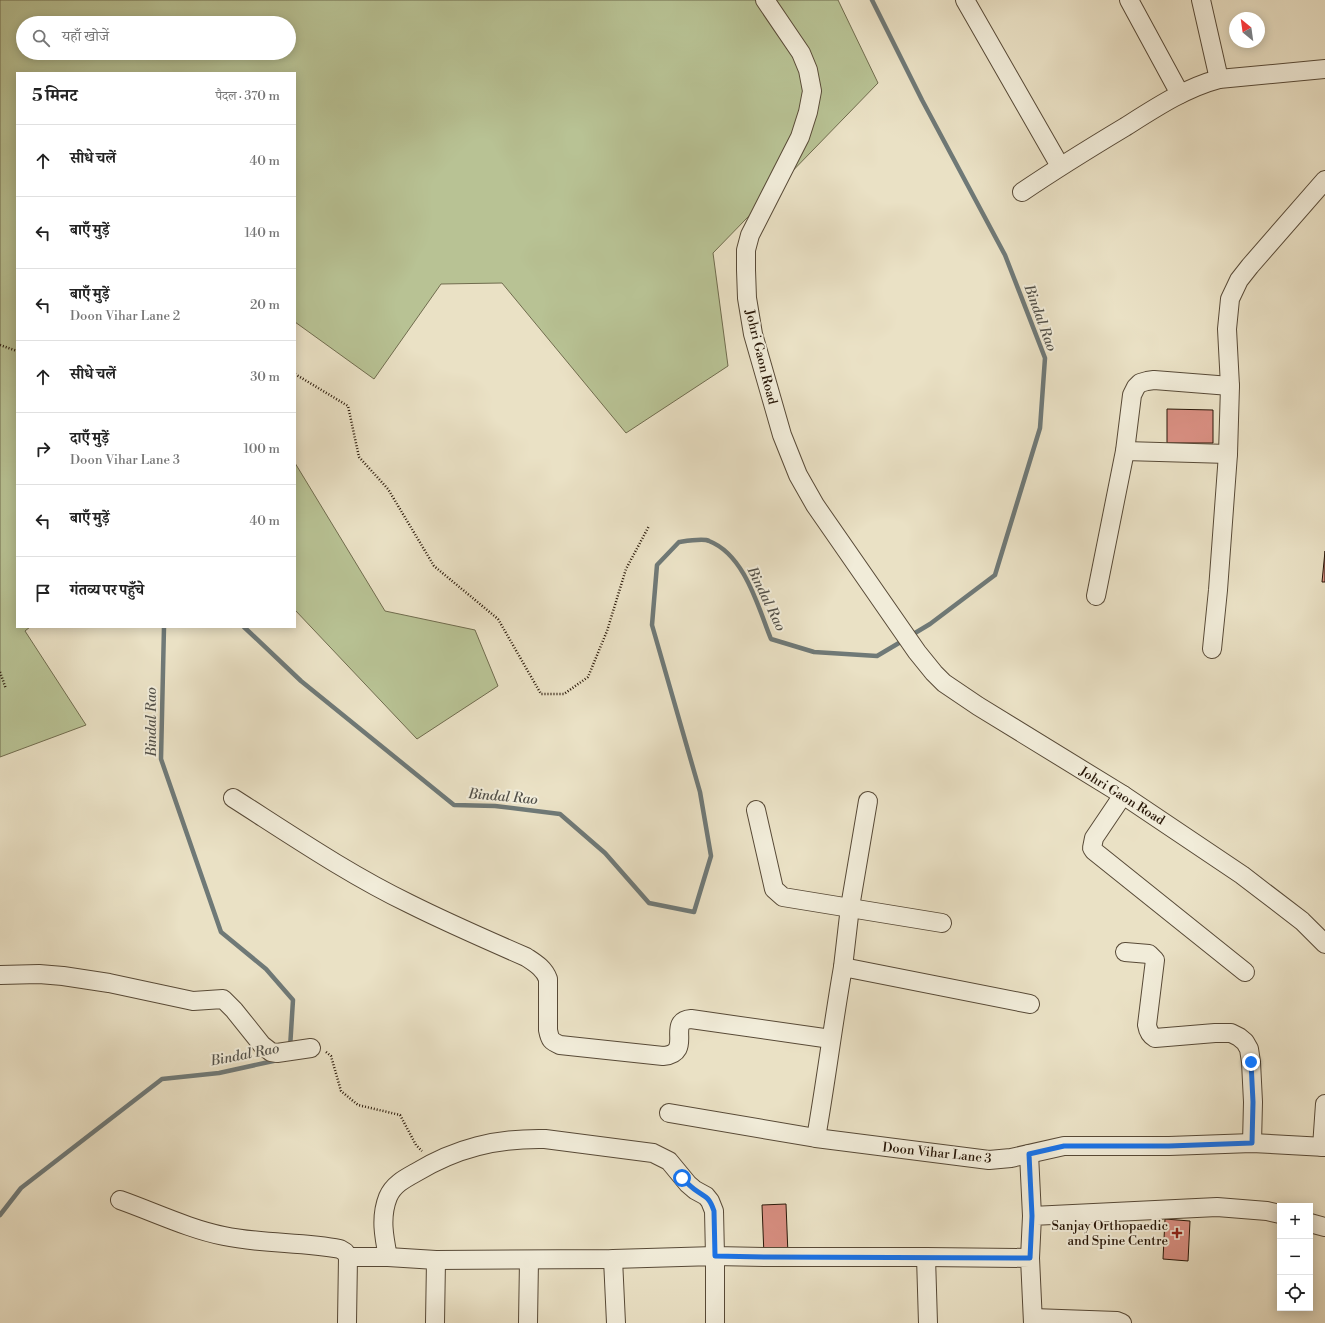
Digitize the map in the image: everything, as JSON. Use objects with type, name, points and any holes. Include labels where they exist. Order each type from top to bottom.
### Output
[{"type":"street","name":"Johri Gaon Road","points":[[765,0],[801,53],[808,70],[812,91],[808,112],[800,137],[750,235],[746,250],[747,298],[753,334],[782,435],[798,475],[815,505],[917,652],[944,683],[1020,732],[1123,795],[1242,875],[1302,921],[1325,944]]},
{"type":"street","points":[[966,0],[1060,166]]},
{"type":"street","points":[[1129,0],[1180,94]]},
{"type":"street","points":[[1201,0],[1219,79]]},
{"type":"street","points":[[1022,192],[1060,166],[1180,94],[1202,83],[1219,79],[1325,69]]},
{"type":"street","points":[[1212,649],[1228,454],[1230,386],[1228,330],[1230,299],[1239,280],[1250,266],[1325,180]]},
{"type":"street","points":[[1096,596],[1125,451],[1132,395],[1136,387],[1140,383],[1147,380],[1230,386]]},
{"type":"street","points":[[1125,451],[1228,454]]},
{"type":"street","points":[[1123,795],[1094,838],[1092,848],[1094,851],[1245,972]]},
{"type":"street","points":[[233,798],[371,883],[410,904],[526,957],[540,967],[548,979],[548,1030],[552,1042],[560,1045],[663,1056],[670,1055],[674,1054],[678,1048],[680,1026],[684,1021],[691,1019],[831,1039]]},
{"type":"street","points":[[816,1138],[844,967],[850,907],[868,801]]},
{"type":"street","points":[[756,810],[774,889],[783,897],[942,923]]},
{"type":"street","points":[[1125,952],[1149,954],[1155,960],[1147,1025],[1148,1031],[1152,1036],[1155,1038],[1215,1033],[1231,1034],[1240,1037],[1245,1042],[1249,1049],[1251,1062],[1253,1102],[1252,1143]]},
{"type":"street","points":[[844,967],[1030,1004]]},
{"type":"street","points":[[0,975],[39,974],[63,976],[109,983],[192,1001],[223,999],[234,1010],[262,1045],[271,1052],[277,1053],[311,1048]]},
{"type":"street","points":[[1323,1147],[1325,1104]]},
{"type":"street","name":"Doon Vihar Lane 3","points":[[669,1113],[816,1138],[989,1160],[1011,1158],[1064,1146],[1169,1146],[1252,1143],[1323,1147]]},
{"type":"street","points":[[388,1257],[383,1229],[388,1196],[394,1187],[402,1180],[455,1152],[478,1145],[527,1138],[653,1153],[669,1161],[688,1184],[706,1196],[714,1211],[715,1323]]},
{"type":"street","points":[[1029,1154],[1032,1216],[1030,1258],[1033,1320],[1117,1321],[1122,1323]]},
{"type":"street","points":[[120,1200],[207,1232],[223,1236],[241,1240],[340,1249],[345,1252],[348,1257],[347,1323]]},
{"type":"street","points":[[1032,1216],[1217,1207],[1267,1211],[1277,1213]]},
{"type":"street","points":[[1313,1224],[1325,1227]]},
{"type":"street","points":[[348,1257],[388,1257],[436,1260],[613,1259],[715,1256],[1030,1258]]},
{"type":"street","points":[[926,1257],[928,1323]]},
{"type":"street","points":[[613,1259],[616,1323]]},
{"type":"street","points":[[435,1323],[436,1260]]},
{"type":"street","points":[[528,1323],[529,1260]]},
{"type":"path","points":[[0,345],[16,351]]},
{"type":"path","points":[[296,375],[348,406],[359,457],[388,489],[434,566],[498,619],[541,694],[564,694],[588,677],[607,631],[626,569],[649,526]]},
{"type":"path","points":[[0,672],[6,689]]},
{"type":"path","points":[[311,1048],[324,1050],[331,1056],[341,1091],[358,1106],[400,1115],[416,1145],[434,1162]]},
{"type":"green space","points":[[0,0],[838,0],[878,83],[713,253],[728,366],[626,433],[502,283],[441,284],[374,379],[296,323],[296,72],[16,72],[16,628],[29,628],[25,631],[86,725],[0,757]]},
{"type":"green space","points":[[296,465],[385,611],[475,630],[498,686],[417,739],[296,611]]},
{"type":"building","points":[[1167,409],[1213,410],[1213,443],[1167,443]]},
{"type":"building","points":[[1325,551],[1325,582],[1322,582]]},
{"type":"building","points":[[786,1204],[788,1255],[764,1256],[762,1205]]},
{"type":"building","points":[[1165,1219],[1190,1221],[1188,1261],[1163,1259]]},
{"type":"waterway","name":"Bindal Rao","points":[[872,0],[922,100],[1005,255],[1045,358],[1040,428],[995,575],[930,624],[910,636]]},
{"type":"waterway","name":"Bindal Rao","points":[[245,628],[301,681],[454,805],[495,806],[560,814],[605,853],[649,903],[694,912],[711,856],[700,792],[652,625],[657,565],[679,542],[707,540],[721,548],[732,558],[741,570],[749,583],[771,639],[814,652],[877,656],[904,640]]},
{"type":"waterway","name":"Bindal Rao","points":[[164,628],[161,759],[221,932],[266,969],[293,1000],[290,1048]]},
{"type":"waterway","name":"Bindal Rao","points":[[0,1215],[21,1188],[162,1079],[219,1073],[278,1060]]},
{"type":"place","name":"Sanjay Orthopaedic and Spine Centre","points":[[1177,1233]]},
{"type":"route","points":[[682,1178],[695,1190],[706,1196],[712,1205],[714,1211],[715,1256],[1030,1258],[1032,1216],[1029,1154],[1064,1146],[1169,1146],[1252,1143],[1253,1102],[1251,1062]]}]
